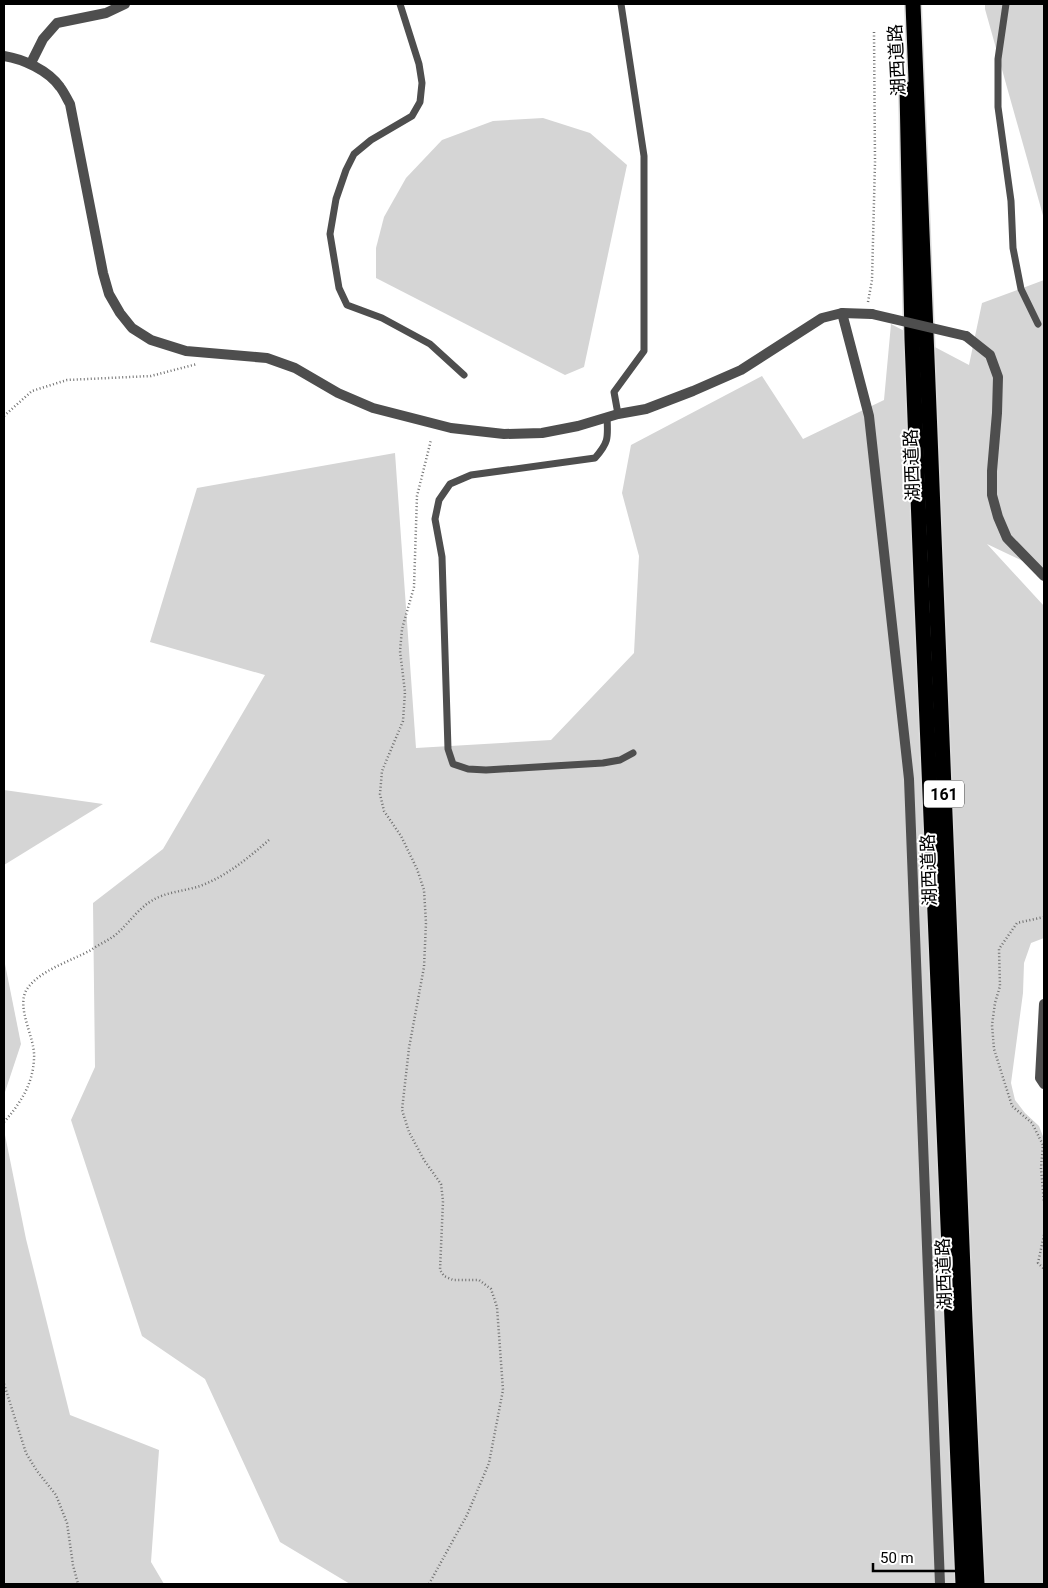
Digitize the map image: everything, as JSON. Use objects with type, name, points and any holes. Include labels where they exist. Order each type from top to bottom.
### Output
[{"type":"highway","name":"湖西道路","points":[[903,4],[907,78],[912,339],[962,1584]]},
{"type":"highway","name":"湖西道路","points":[[913,4],[976,1584]]},
{"type":"street","points":[[33,59],[43,38],[57,23],[106,13],[126,4]]},
{"type":"street","points":[[4,56],[44,72],[59,86],[70,104],[109,294],[120,313],[132,328],[151,340],[186,351],[266,358],[295,368],[338,393],[373,408],[451,428],[504,434],[542,433],[646,409],[741,370],[822,318],[842,313],[869,314],[966,336],[990,355],[998,377],[992,495],[998,516],[1008,538],[1044,576]]},
{"type":"street","points":[[842,313],[870,416],[909,779],[940,1584]]},
{"type":"street","points":[[1044,1004],[1040,1078],[1044,1084]]},
{"type":"lane","points":[[400,4],[419,64],[422,83],[420,102],[412,116],[371,140],[354,154],[346,170],[336,199],[330,234],[339,288],[346,305],[382,318],[430,344],[464,375]]},
{"type":"lane","points":[[618,414],[614,392],[644,351],[644,156],[621,4]]},
{"type":"lane","points":[[1006,4],[998,59],[998,107],[1011,201],[1013,248],[1022,290],[1038,324]]},
{"type":"lane","points":[[607,417],[608,438],[604,448],[595,458],[471,475],[450,484],[439,500],[435,519],[442,558],[448,749],[453,764],[468,769],[486,770],[603,763],[620,760],[633,753]]},
{"type":"path","points":[[869,314],[872,280],[875,162],[874,31]]},
{"type":"path","points":[[4,416],[32,391],[67,380],[151,376],[205,362]]},
{"type":"path","points":[[429,1584],[467,1515],[489,1463],[503,1390],[496,1307],[491,1289],[479,1280],[453,1280],[444,1276],[440,1270],[443,1201],[441,1184],[424,1160],[409,1132],[402,1110],[409,1048],[424,967],[426,923],[424,890],[417,869],[401,836],[384,811],[380,794],[382,771],[403,721],[405,692],[400,651],[402,629],[414,587],[417,496],[431,440]]},
{"type":"path","points":[[4,1122],[17,1107],[30,1084],[35,1058],[32,1035],[23,1007],[23,1000],[27,989],[48,970],[76,958],[114,936],[140,909],[154,899],[201,886],[232,870],[269,840]]},
{"type":"path","points":[[1044,917],[1017,923],[999,949],[1000,986],[995,1003],[992,1026],[994,1049],[1012,1106],[1032,1123],[1043,1145],[1041,1168],[1044,1203]]},
{"type":"path","points":[[1044,1235],[1038,1263],[1044,1269]]},
{"type":"path","points":[[4,1384],[26,1453],[56,1495],[67,1523],[73,1565],[78,1584]]},
{"type":"shaded area","points":[[985,4],[1044,4],[1044,219],[985,9]]},
{"type":"shaded area","points":[[543,118],[590,133],[627,165],[584,367],[565,375],[376,278],[376,248],[384,217],[406,178],[442,140],[493,121]]},
{"type":"shaded area","points":[[1044,280],[1044,571],[987,544],[1044,606],[1044,938],[1031,943],[1024,963],[1023,993],[1011,1083],[1015,1100],[1039,1126],[1044,1139],[1044,1584],[350,1584],[280,1542],[205,1379],[142,1336],[71,1120],[95,1067],[93,903],[163,849],[265,675],[150,642],[197,488],[395,453],[416,748],[551,740],[634,653],[639,556],[622,493],[631,445],[762,376],[803,439],[884,400],[891,324],[969,365],[982,303]]},
{"type":"shaded area","points":[[4,790],[103,804],[4,865]]},
{"type":"shaded area","points":[[4,959],[21,1044],[4,1095]]},
{"type":"shaded area","points":[[4,1130],[26,1239],[70,1415],[159,1450],[151,1562],[164,1584],[4,1584]]}]
